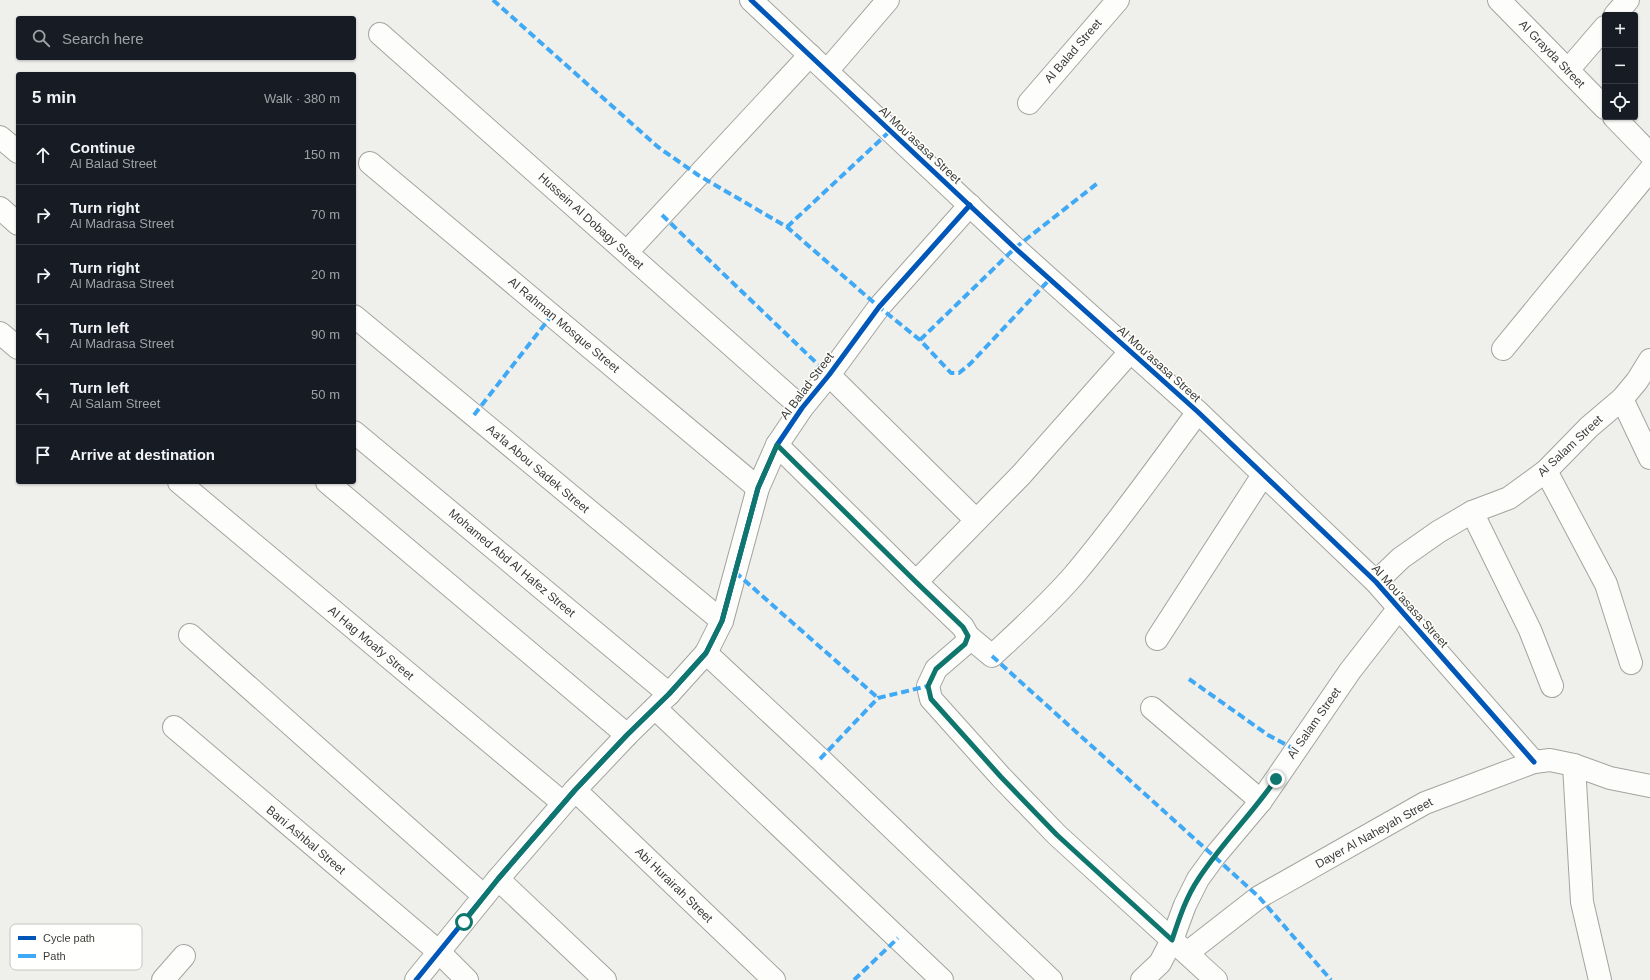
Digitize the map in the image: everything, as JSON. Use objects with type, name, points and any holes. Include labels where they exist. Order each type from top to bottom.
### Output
[{"type":"street","points":[[827,71],[888,0]]},
{"type":"street","name":"Al Balad Street","points":[[1028,103],[1118,0]]},
{"type":"street","name":"Al Grayda Street","points":[[1499,0],[1602,105]]},
{"type":"street","points":[[1618,12],[1628,0]]},
{"type":"street","name":"Al Mou'asasa Street","points":[[764,4],[810,55],[970,205],[1130,352],[1198,412],[1376,582],[1534,762]]},
{"type":"street","points":[[1568,70],[1602,30]]},
{"type":"street","name":"Hussein Al Dobagy Street","points":[[380,34],[802,408]]},
{"type":"street","points":[[627,252],[810,55]]},
{"type":"street","points":[[1617,120],[1650,154]]},
{"type":"street","points":[[0,137],[16,150]]},
{"type":"street","name":"Al Rahman Mosque Street","points":[[370,163],[758,488]]},
{"type":"street","points":[[1503,349],[1650,170]]},
{"type":"street","name":"Al Balad Street","points":[[416,980],[498,879],[569,797],[627,735],[662,701],[706,653],[722,621],[758,488],[777,445],[802,408],[829,375],[879,307],[970,205]]},
{"type":"street","points":[[0,208],[16,222]]},
{"type":"street","name":"Aa'la Abou Sadek Street","points":[[356,318],[722,621]]},
{"type":"street","points":[[0,333],[16,346]]},
{"type":"street","points":[[916,582],[1021,475],[1130,352]]},
{"type":"street","name":"Al Salam Street","points":[[1376,582],[1402,558],[1438,532],[1472,512],[1509,498],[1546,471],[1589,427],[1622,399],[1650,360]]},
{"type":"street","points":[[829,375],[976,520]]},
{"type":"street","points":[[1622,399],[1650,458]]},
{"type":"street","points":[[777,445],[963,627],[968,636],[992,656],[1034,617],[1074,576],[1198,412]]},
{"type":"street","name":"Mohamed Abd Al Hafez Street","points":[[356,434],[662,701],[942,980]]},
{"type":"street","points":[[1546,471],[1606,584],[1631,663]]},
{"type":"street","points":[[1157,639],[1263,475]]},
{"type":"street","name":"Al Hag Moafy Street","points":[[181,484],[569,797]]},
{"type":"street","points":[[329,484],[627,735]]},
{"type":"street","points":[[1472,512],[1530,630],[1552,686]]},
{"type":"street","name":"Al Salam Street","points":[[1142,980],[1179,946],[1185,905],[1198,879],[1214,857],[1261,800],[1350,671],[1399,608]]},
{"type":"street","points":[[190,635],[484,896]]},
{"type":"street","points":[[968,636],[965,644],[936,669],[928,686],[931,699],[1001,777],[1057,835],[1216,980]]},
{"type":"street","points":[[706,653],[1051,980]]},
{"type":"street","points":[[1152,708],[1261,800]]},
{"type":"street","name":"Bani Ashbal Street","points":[[174,727],[438,952],[467,980]]},
{"type":"street","name":"Dayer Al Naheyah Street","points":[[1179,946],[1259,897],[1425,803],[1534,762],[1550,760],[1574,764],[1610,778],[1650,786]]},
{"type":"street","points":[[1574,764],[1582,902],[1600,980]]},
{"type":"street","name":"Abi Hurairah Street","points":[[569,797],[774,980]]},
{"type":"street","points":[[498,879],[605,980]]},
{"type":"street","points":[[163,980],[184,956]]},
{"type":"marked path","points":[[493,0],[658,147],[698,175],[787,227],[879,307],[920,340],[951,373],[959,373],[970,364],[1050,279]]},
{"type":"marked path","points":[[787,227],[890,131]]},
{"type":"marked path","points":[[920,340],[1015,248],[1099,182]]},
{"type":"marked path","points":[[662,215],[829,375]]},
{"type":"marked path","points":[[474,415],[552,315]]},
{"type":"marked path","points":[[735,572],[878,698]]},
{"type":"marked path","points":[[992,656],[1259,897],[1331,980]]},
{"type":"marked path","points":[[1189,679],[1268,735],[1296,750]]},
{"type":"marked path","points":[[820,759],[878,698],[928,686]]},
{"type":"marked path","points":[[854,980],[898,938]]},
{"type":"cycle path","points":[[751,0],[1015,248],[1198,412],[1376,582],[1534,762]]},
{"type":"cycle path","points":[[416,980],[498,879],[575,790],[627,735],[669,694],[706,653],[722,621],[758,488],[777,445],[802,408],[829,375],[879,307],[970,205]]},
{"type":"route","points":[[464,922],[498,879],[575,790],[627,735],[669,694],[706,653],[722,621],[758,488],[777,445],[963,627],[968,636],[965,644],[936,669],[928,686],[931,699],[1001,777],[1057,835],[1172,940],[1185,905],[1198,879],[1276,779]]}]
